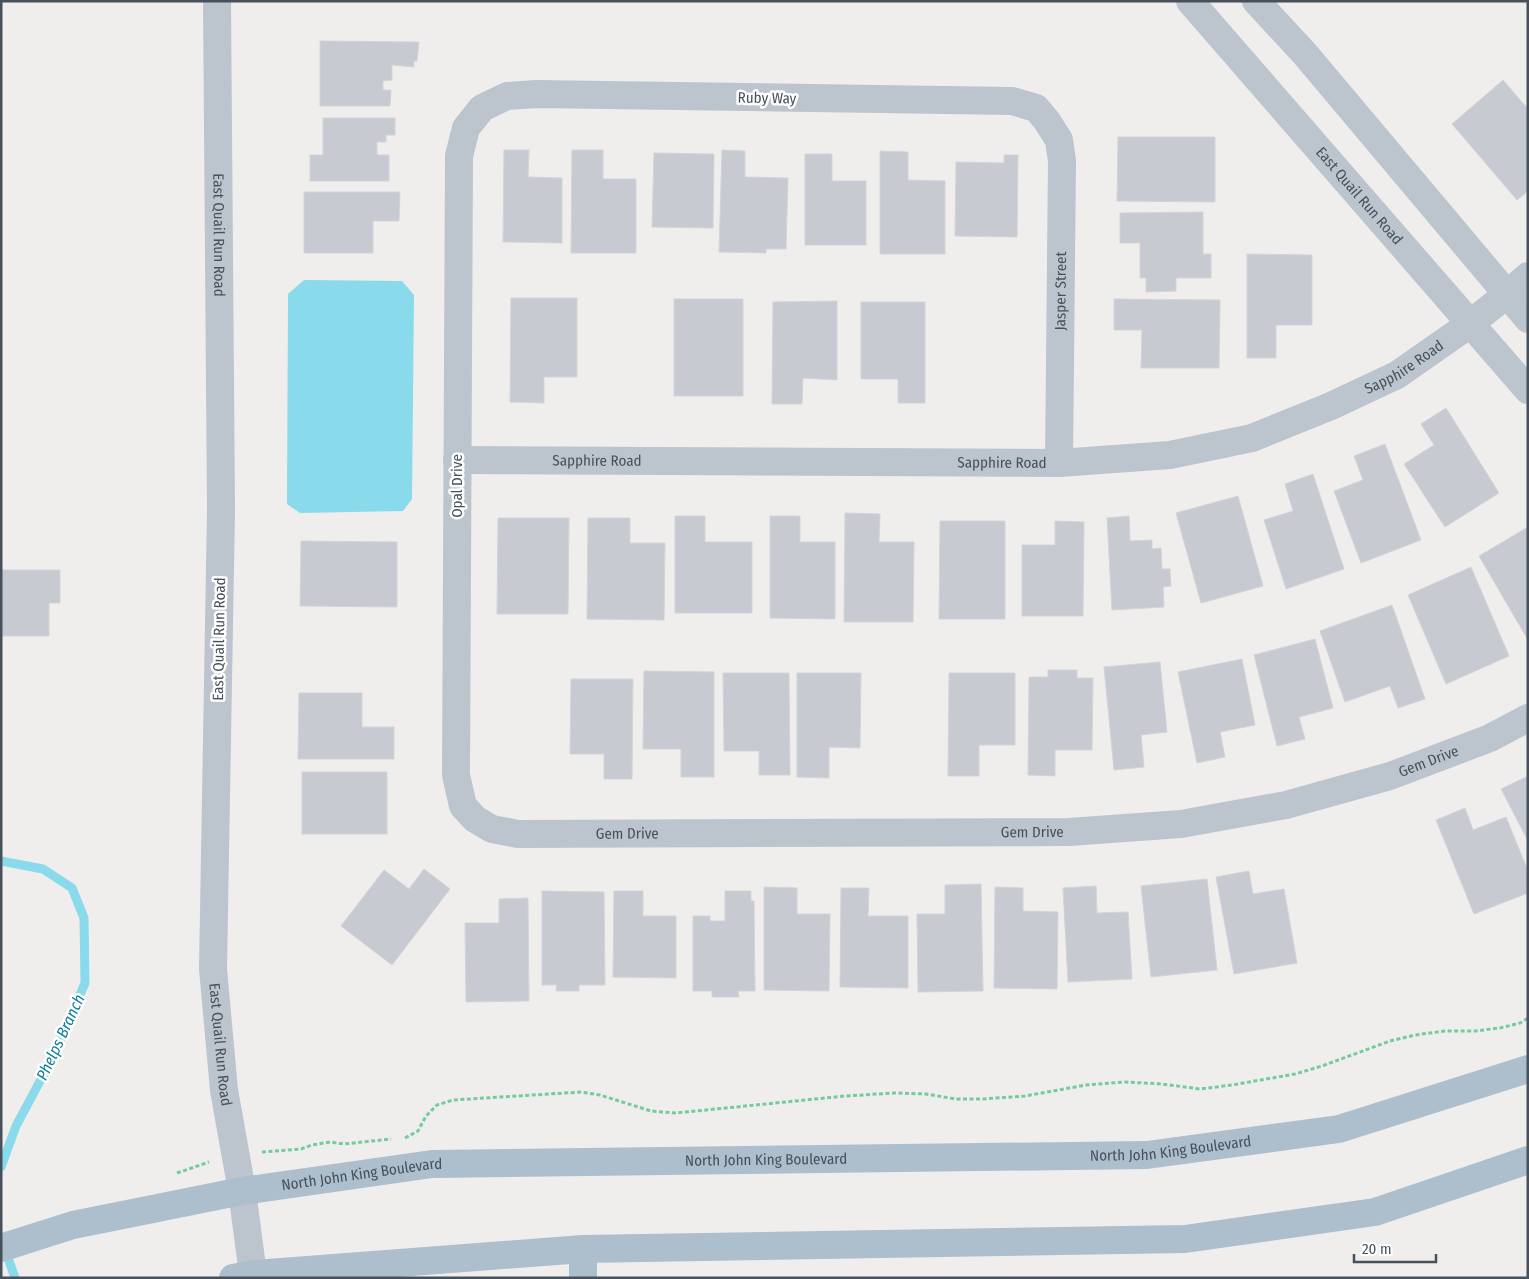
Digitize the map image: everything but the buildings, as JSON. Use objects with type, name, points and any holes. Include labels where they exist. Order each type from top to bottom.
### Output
[{"type":"main road","name":"North John King Boulevard","points":[[1,1248],[73,1225],[242,1191],[432,1164],[1147,1155],[1339,1129],[1528,1069]]},
{"type":"main road","points":[[243,1276],[583,1249],[1185,1239],[1375,1212],[1528,1160]]},
{"type":"main road","points":[[582,1278],[583,1249]]},
{"type":"street","name":"East Quail Run Road","points":[[217,1],[221,510],[213,968],[224,1090],[242,1191],[243,1276]]},
{"type":"street","name":"East Quail Run Road","points":[[1190,1],[1528,390]]},
{"type":"street","points":[[1256,1],[1305,54],[1528,319]]},
{"type":"street","name":"Ruby Way","points":[[482,108],[507,96],[536,94],[1012,101],[1036,108],[1048,121]]},
{"type":"street","name":"Opal Drive","points":[[482,108],[466,128],[459,156],[456,774],[463,806],[475,819],[492,829],[518,834]]},
{"type":"street","name":"Jasper Street","points":[[1048,121],[1059,140],[1062,161],[1059,463]]},
{"type":"street","name":"Sapphire Road","points":[[457,460],[1059,463],[1170,455],[1252,438],[1331,406],[1397,375],[1470,324],[1528,276]]},
{"type":"street","name":"Gem Drive","points":[[518,834],[1070,832],[1181,824],[1286,805],[1390,776],[1490,738],[1528,718]]},
{"type":"path","points":[[236,1156],[268,1151],[301,1149],[330,1142],[344,1144],[407,1138],[418,1131],[426,1116],[437,1105],[453,1100],[522,1095],[581,1092],[600,1095],[651,1111],[676,1113],[845,1096],[895,1093],[926,1094],[956,1098],[984,1098],[1025,1096],[1086,1085],[1116,1083],[1162,1084],[1200,1088],[1224,1086],[1295,1074],[1390,1041],[1415,1035],[1445,1031],[1475,1031],[1500,1028],[1528,1018]]},
{"type":"water","points":[[304,280],[402,281],[414,295],[412,499],[403,511],[300,513],[287,504],[288,294]]},
{"type":"waterway","name":"Phelps Branch","points":[[1,861],[43,869],[72,888],[84,918],[85,983],[54,1055],[16,1126],[1,1167]]},
{"type":"waterway","name":"Phelps Branch","points":[[5,1249],[15,1278]]}]
